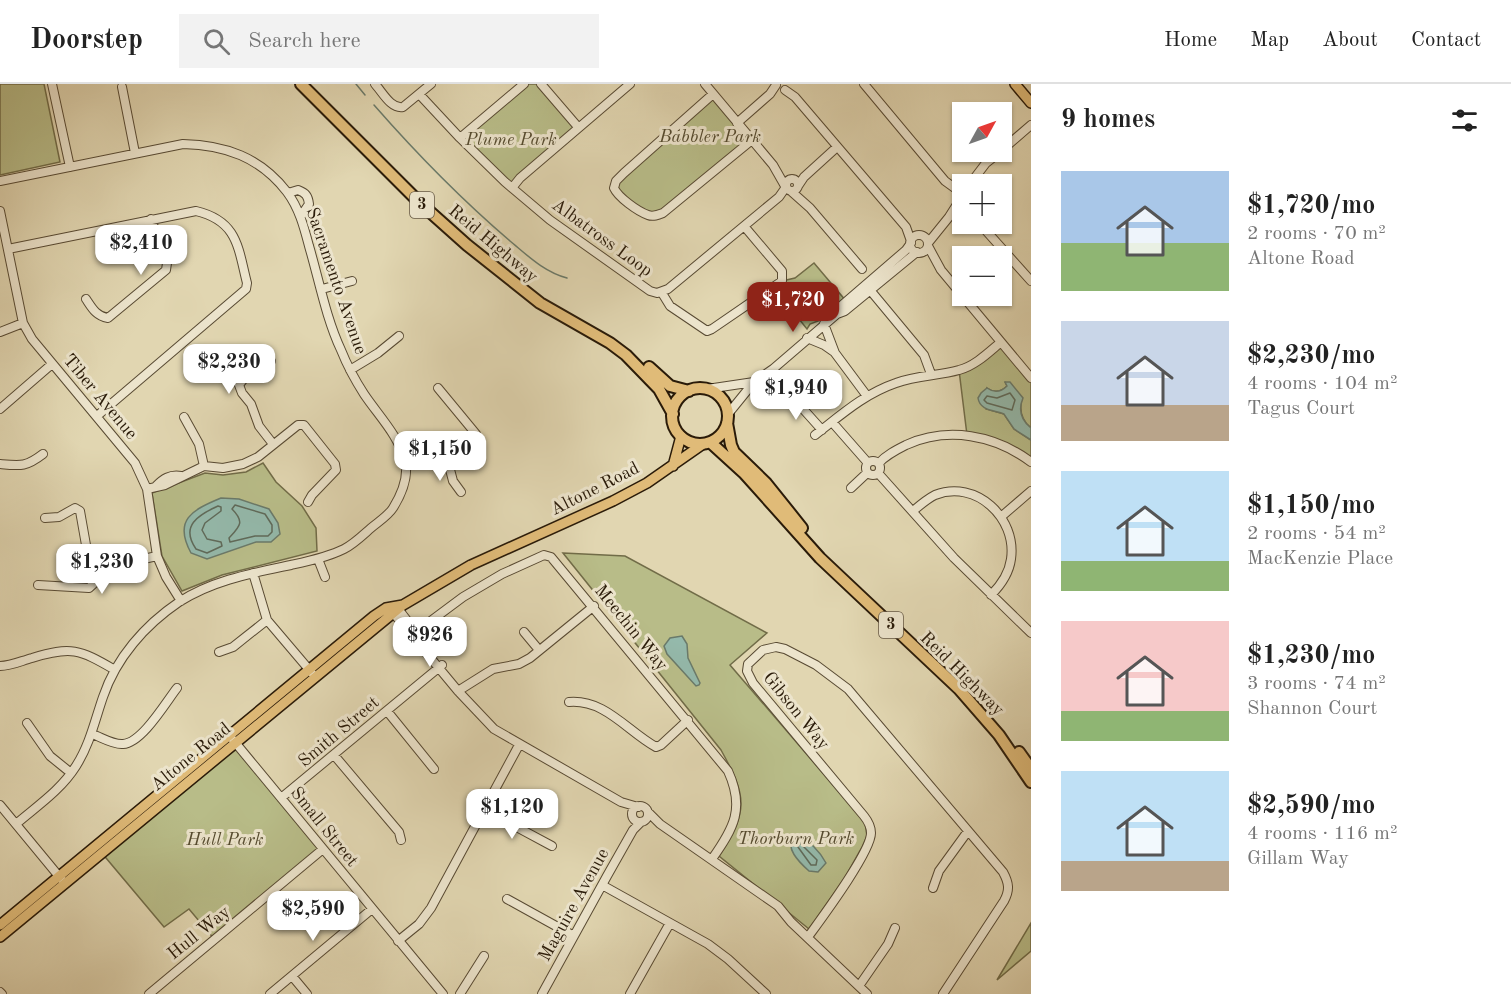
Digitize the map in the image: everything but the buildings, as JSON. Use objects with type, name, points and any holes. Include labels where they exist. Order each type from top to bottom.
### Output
[{"type":"highway","name":"Reid Highway","points":[[301,84],[403,187],[467,245],[540,303],[610,343],[626,355],[659,389],[673,414]]},
{"type":"highway","name":"Reid Highway","points":[[310,84],[424,198],[503,267],[558,308],[618,341],[664,382],[678,389],[689,391]]},
{"type":"highway","points":[[698,388],[707,389],[720,397],[726,404],[728,419],[720,436],[706,443],[689,441],[681,436],[675,428],[673,414],[678,400],[689,391],[698,388]]},
{"type":"highway","name":"Reid Highway","points":[[728,419],[734,452],[766,483],[825,553],[963,685],[1002,730],[1031,769]]},
{"type":"highway","name":"Reid Highway","points":[[706,443],[744,473],[820,558],[958,689],[999,735],[1031,782]]},
{"type":"main road","points":[[1015,84],[1031,103]]},
{"type":"main road","points":[[673,465],[681,436]]},
{"type":"main road","name":"Altone Road","points":[[232,738],[315,677],[398,609],[471,565],[587,515],[654,478],[706,443]]},
{"type":"main road","name":"Altone Road","points":[[0,925],[61,880],[232,738],[308,669],[380,612],[398,604],[398,609]]},
{"type":"main road","name":"Altone Road","points":[[0,937],[61,880]]},
{"type":"street","points":[[52,84],[70,167]]},
{"type":"street","points":[[375,84],[398,108],[403,107],[431,84]]},
{"type":"street","points":[[460,138],[524,84]]},
{"type":"street","points":[[541,84],[578,127]]},
{"type":"street","points":[[705,84],[862,269]]},
{"type":"street","points":[[864,84],[945,181],[952,186]]},
{"type":"street","points":[[512,188],[520,178],[625,86]]},
{"type":"street","points":[[737,123],[770,94],[783,86],[795,97],[906,227],[920,235],[936,262],[1031,378]]},
{"type":"street","points":[[122,87],[135,153]]},
{"type":"street","name":"Albatross Loop","points":[[419,93],[460,138],[512,188],[550,220],[650,291],[662,293],[792,186]]},
{"type":"street","points":[[713,94],[616,181],[614,188],[618,196],[648,215],[655,216],[663,213],[752,140]]},
{"type":"street","points":[[1012,141],[1031,125]]},
{"type":"street","name":"Sacramento Avenue","points":[[0,182],[183,144],[204,144],[226,149],[248,158],[271,175],[288,193],[301,216],[340,349],[363,393],[397,442],[406,463]]},
{"type":"street","points":[[792,186],[837,147]]},
{"type":"street","points":[[978,174],[988,162]]},
{"type":"street","points":[[288,193],[298,190],[305,193],[308,198],[309,204],[301,216]]},
{"type":"street","name":"Tiber Avenue","points":[[0,211],[23,324],[52,364],[135,463],[147,489],[157,556],[166,577],[181,601]]},
{"type":"street","points":[[8,249],[196,211],[212,215],[224,223],[236,240],[247,283],[246,289],[97,416]]},
{"type":"street","points":[[728,419],[754,382],[773,369],[824,324],[845,311],[918,252],[924,251],[952,215]]},
{"type":"street","points":[[86,299],[95,312],[101,317],[108,318],[166,270],[167,264],[152,219]]},
{"type":"street","points":[[662,293],[670,306],[707,331],[782,281],[782,271],[744,225]]},
{"type":"street","points":[[837,314],[841,306],[906,250],[911,242],[920,235],[942,226]]},
{"type":"street","points":[[906,227],[912,248],[936,262]]},
{"type":"street","points":[[989,234],[1031,281]]},
{"type":"street","points":[[322,289],[352,281]]},
{"type":"street","points":[[870,290],[924,355],[931,374]]},
{"type":"street","points":[[0,332],[23,324]]},
{"type":"street","points":[[824,324],[835,353],[867,396]]},
{"type":"street","points":[[350,370],[378,353],[399,336]]},
{"type":"street","points":[[807,338],[824,345],[835,353]]},
{"type":"street","points":[[785,394],[795,400],[818,433],[867,396],[896,383],[931,374],[962,370],[1001,342]]},
{"type":"street","points":[[271,361],[257,366],[239,384],[242,393],[251,404],[259,426],[273,444]]},
{"type":"street","points":[[0,409],[52,364]]},
{"type":"street","points":[[707,389],[754,382]]},
{"type":"street","points":[[16,824],[61,786],[71,773],[92,734],[103,695],[115,670],[133,644],[154,621],[181,601],[217,583],[318,559],[345,548],[390,512],[402,492],[406,463],[447,458],[469,451],[477,439],[476,434],[438,388]]},
{"type":"street","points":[[184,417],[199,444],[204,466]]},
{"type":"street","points":[[832,422],[868,463]]},
{"type":"street","points":[[147,489],[156,486],[163,479],[174,475],[181,476],[204,466],[223,468],[243,464],[258,457],[298,424],[304,425],[335,464],[336,470],[308,502]]},
{"type":"street","points":[[878,473],[879,463],[884,457],[911,443],[944,435],[967,435],[993,441],[1031,462]]},
{"type":"street","points":[[0,464],[21,466],[30,464],[43,454]]},
{"type":"street","points":[[447,458],[453,481],[460,492]]},
{"type":"street","points":[[868,463],[873,461],[879,463]]},
{"type":"street","points":[[867,473],[868,463]]},
{"type":"street","points":[[867,473],[872,475],[878,473]]},
{"type":"street","points":[[851,488],[867,473]]},
{"type":"street","points":[[878,473],[954,558],[1031,633]]},
{"type":"street","points":[[913,511],[935,495],[953,491],[981,498],[1002,516],[1011,537],[1012,558],[1004,580],[992,595]]},
{"type":"street","points":[[1002,516],[1031,491]]},
{"type":"street","points":[[45,518],[59,517],[75,508],[80,511],[86,545],[90,555],[104,574]]},
{"type":"street","name":"Meechin Way","points":[[414,633],[463,597],[502,574],[544,555],[551,557],[594,606],[728,771],[737,797],[737,807],[732,828],[712,859]]},
{"type":"street","points":[[38,585],[89,588],[104,574],[122,564],[157,556]]},
{"type":"street","points":[[318,559],[325,577]]},
{"type":"street","points":[[253,573],[267,620],[315,677]]},
{"type":"street","points":[[460,690],[493,669],[519,664],[594,606]]},
{"type":"street","points":[[398,609],[414,633],[460,690],[482,711],[483,716],[494,729],[621,802],[644,807],[660,824],[778,906],[790,922],[867,994]]},
{"type":"street","points":[[219,652],[233,647],[267,620]]},
{"type":"street","points":[[524,632],[539,650]]},
{"type":"street","name":"Gibson Way","points":[[808,937],[864,853],[870,841],[871,828],[864,816],[753,682],[747,670],[748,664],[763,650],[776,647],[785,649],[816,665],[849,689],[1003,872],[1009,889],[1004,901],[944,994]]},
{"type":"street","points":[[0,666],[58,650],[77,651],[115,670]]},
{"type":"street","name":"Smith Street","points":[[281,798],[441,666]]},
{"type":"street","points":[[92,734],[114,743],[132,742],[142,734],[177,688]]},
{"type":"street","points":[[569,702],[580,701],[595,705],[656,747],[688,720]]},
{"type":"street","points":[[387,711],[434,769]]},
{"type":"street","points":[[27,723],[50,756],[71,773]]},
{"type":"street","name":"Small Street","points":[[232,738],[442,994]]},
{"type":"street","points":[[398,940],[419,924],[431,908],[519,745]]},
{"type":"street","points":[[334,755],[399,832],[401,840]]},
{"type":"street","points":[[621,802],[638,819],[660,824]]},
{"type":"street","points":[[0,805],[61,880]]},
{"type":"street","points":[[638,807],[638,819]]},
{"type":"street","points":[[484,810],[552,846]]},
{"type":"street","points":[[638,819],[648,817],[648,812]]},
{"type":"street","name":"Maguire Avenue","points":[[542,994],[638,819]]},
{"type":"street","points":[[933,888],[939,871],[968,831]]},
{"type":"street","name":"Hull Way","points":[[149,994],[323,849]]},
{"type":"street","points":[[602,885],[708,944],[766,994]]},
{"type":"street","points":[[507,899],[574,936]]},
{"type":"street","points":[[270,994],[372,909]]},
{"type":"street","points":[[630,994],[670,922]]},
{"type":"street","points":[[859,986],[888,944],[896,928]]},
{"type":"street","points":[[460,994],[484,956]]},
{"type":"street","points":[[292,976],[307,994]]},
{"type":"green space","points":[[0,84],[44,84],[60,162],[0,175]]},
{"type":"green space","name":"Plume Park","points":[[524,84],[541,84],[578,127],[512,188],[460,138]]},
{"type":"green space","name":"Babbler Park","points":[[713,94],[752,140],[655,216],[617,196],[616,181]]},
{"type":"green space","points":[[814,263],[846,301],[823,319],[810,324],[807,329],[774,288],[782,281],[795,278]]},
{"type":"green space","points":[[1001,342],[1031,378],[1031,428],[1025,422],[1022,414],[1022,398],[1005,382],[1007,386],[1000,391],[987,388],[986,409],[1004,414],[1014,429],[1031,440],[1031,462],[1016,452],[967,435],[959,370]]},
{"type":"green space","points":[[263,463],[276,482],[302,506],[316,528],[317,551],[222,575],[182,591],[162,556],[152,493],[205,473],[223,475],[246,472]]},
{"type":"green space","name":"Thorburn Park","points":[[563,553],[625,556],[767,633],[730,665],[865,822],[867,836],[844,879],[809,929],[719,856],[736,827],[740,815],[740,792],[730,766],[721,750]]},
{"type":"green space","name":"Hull Park","points":[[235,742],[323,849],[215,940],[189,909],[164,927],[101,852]]},
{"type":"green space","points":[[1031,923],[1031,951],[997,980]]},
{"type":"water","points":[[1005,382],[1010,382],[1023,398],[1021,414],[1031,428],[1031,440],[1014,429],[1004,414],[984,408],[979,402],[978,398],[987,388],[1000,391],[1007,386]]},
{"type":"water","points":[[221,498],[239,499],[269,509],[278,523],[280,534],[271,542],[256,542],[207,559],[191,553],[184,532],[188,518],[202,507]]},
{"type":"water","points":[[682,636],[687,644],[688,658],[700,683],[696,686],[667,654],[664,646],[670,638]]},
{"type":"water","points":[[796,836],[810,843],[824,859],[826,863],[818,872],[809,871],[794,854],[791,845]]},
{"type":"waterway","points":[[356,84],[365,95]]},
{"type":"waterway","points":[[374,105],[406,141],[474,209],[536,263],[567,278]]}]
